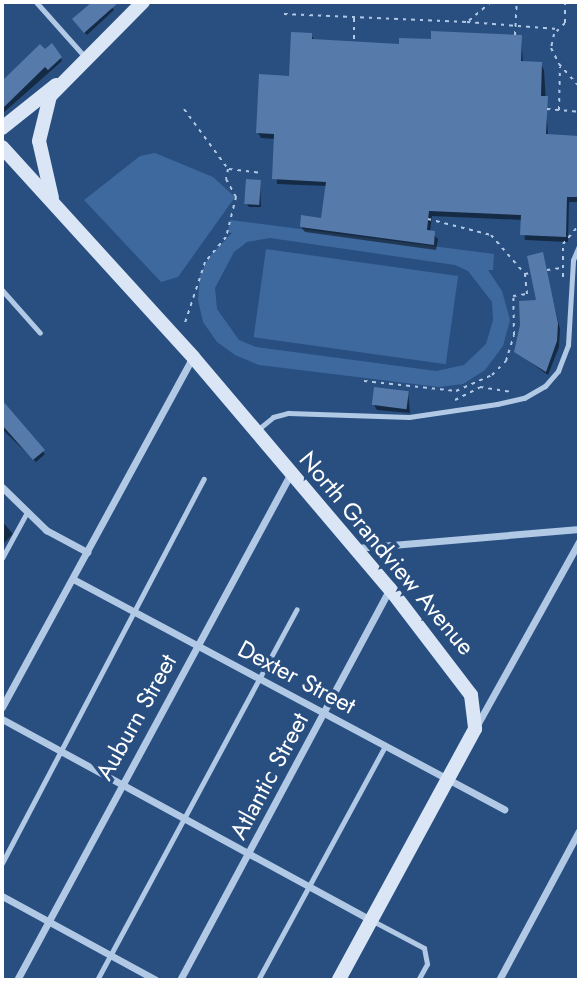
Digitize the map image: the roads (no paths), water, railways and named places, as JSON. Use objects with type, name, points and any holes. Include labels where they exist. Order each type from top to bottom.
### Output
[{"type":"street","name":"North Grandview Avenue","points":[[2,128],[57,84],[143,2]]},
{"type":"street","name":"North Grandview Avenue","points":[[54,203],[39,141],[42,119],[57,84]]},
{"type":"street","name":"North Grandview Avenue","points":[[2,147],[193,357],[390,589],[461,677],[471,695],[475,729]]},
{"type":"street","points":[[2,706],[193,357]]},
{"type":"street","name":"Auburn Street","points":[[17,980],[291,473]]},
{"type":"street","points":[[2,487],[26,513],[87,552]]},
{"type":"street","points":[[355,548],[579,529]]},
{"type":"street","points":[[340,980],[579,542]]},
{"type":"street","name":"Dexter Street","points":[[73,579],[504,809]]},
{"type":"street","name":"Atlantic Street","points":[[180,980],[390,589]]},
{"type":"street","points":[[2,719],[371,920]]},
{"type":"street","points":[[499,980],[579,831]]},
{"type":"street","points":[[2,896],[156,980]]},
{"type":"lane","points":[[36,2],[85,57]]},
{"type":"lane","points":[[256,432],[273,417],[288,413],[409,417],[497,404],[534,392],[558,371],[568,345],[573,260],[579,246]]},
{"type":"lane","points":[[2,290],[40,333]]},
{"type":"lane","points":[[2,863],[204,479]]},
{"type":"lane","points":[[2,558],[26,513]]},
{"type":"lane","points":[[97,980],[262,680],[297,609]]},
{"type":"lane","points":[[258,980],[385,746]]},
{"type":"lane","points":[[371,920],[424,948],[426,964],[418,980]]}]
